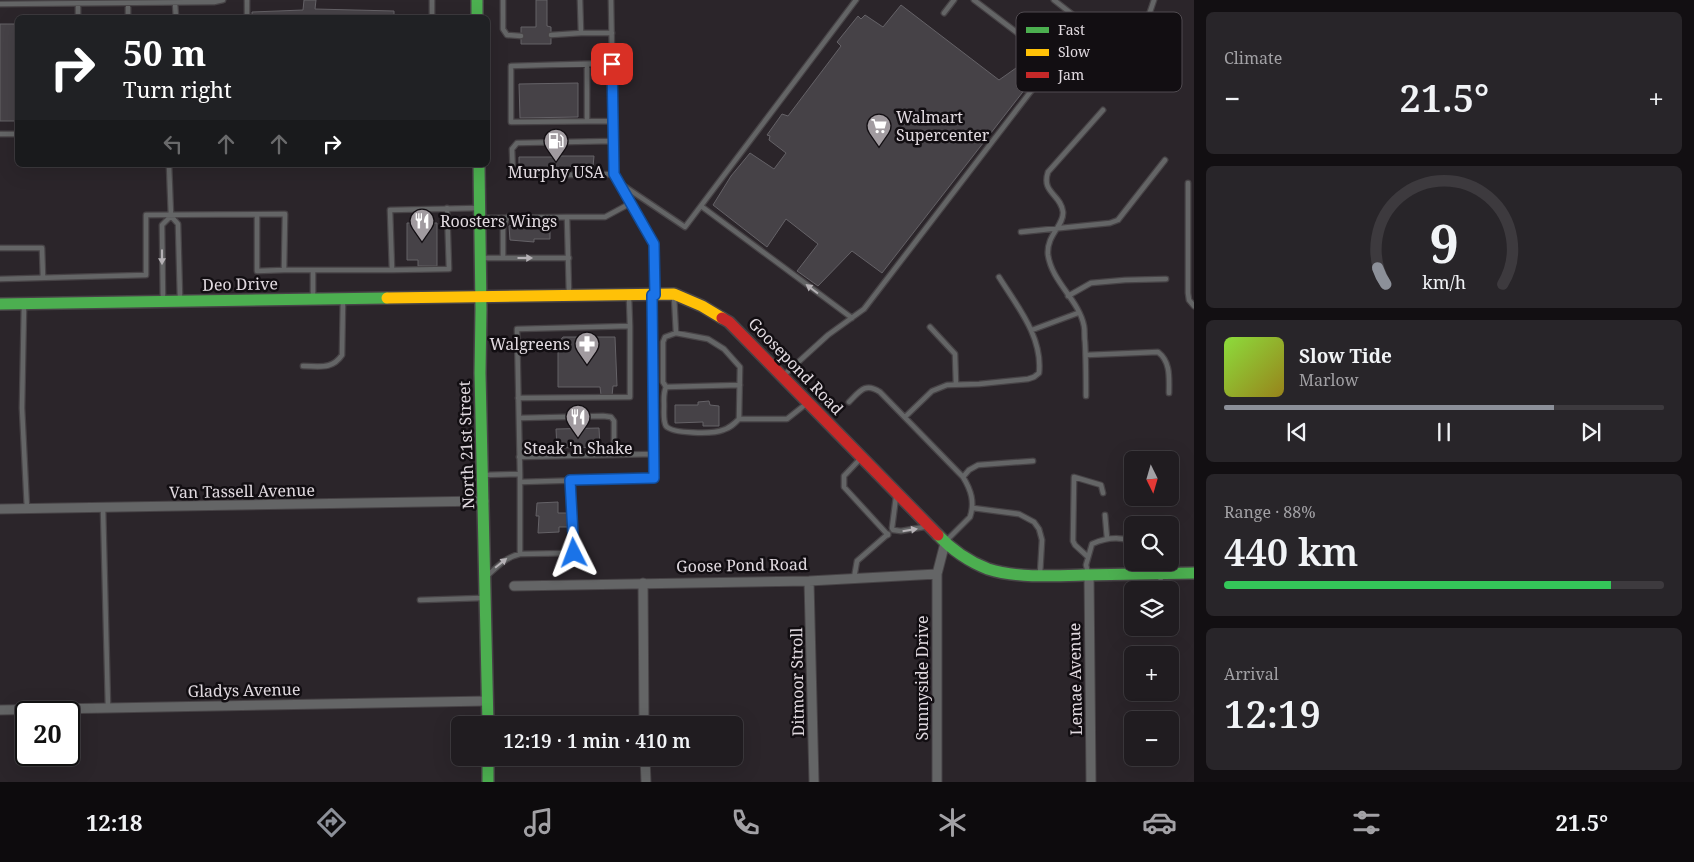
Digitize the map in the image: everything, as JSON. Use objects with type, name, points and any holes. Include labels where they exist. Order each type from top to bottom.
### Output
[{"type":"street","points":[[477,0],[477,15]]},
{"type":"street","name":"North 21st Street","points":[[479,167],[481,258],[480,373],[488,716]]},
{"type":"street","name":"Goosepond Road","points":[[481,297],[674,294],[702,306],[729,322],[945,543],[968,559],[989,569],[1012,574],[1040,576]]},
{"type":"street","name":"Deo Drive","points":[[0,304],[481,297]]},
{"type":"street","name":"Van Tassell Avenue","points":[[0,510],[484,501]]},
{"type":"street","points":[[936,574],[945,543]]},
{"type":"street","points":[[1040,576],[1089,575],[1130,571]]},
{"type":"street","points":[[1179,571],[1194,573]]},
{"type":"street","name":"Goose Pond Road","points":[[514,586],[809,580],[936,574]]},
{"type":"street","name":"Sunnyside Drive","points":[[936,574],[937,782]]},
{"type":"street","name":"Lemae Avenue","points":[[1089,575],[1091,782]]},
{"type":"street","name":"Ditmoor Stroll","points":[[809,580],[814,782]]},
{"type":"street","points":[[643,583],[644,716]]},
{"type":"street","name":"Gladys Avenue","points":[[0,710],[488,701]]},
{"type":"street","points":[[488,766],[488,782]]},
{"type":"street","points":[[646,766],[646,782]]},
{"type":"lane","points":[[0,4],[175,3],[223,0]]},
{"type":"lane","points":[[247,0],[247,15]]},
{"type":"lane","points":[[432,0],[432,15]]},
{"type":"lane","points":[[503,0],[503,29],[507,35],[521,36]]},
{"type":"lane","points":[[580,0],[581,34]]},
{"type":"lane","points":[[520,482],[654,478],[654,244],[614,174],[611,0]]},
{"type":"lane","points":[[618,182],[685,227],[856,0]]},
{"type":"lane","points":[[944,13],[954,0]]},
{"type":"lane","points":[[974,0],[1016,32]]},
{"type":"lane","points":[[1054,0],[1069,12]]},
{"type":"lane","points":[[1150,12],[1154,0]]},
{"type":"lane","points":[[128,3],[128,15]]},
{"type":"lane","points":[[175,3],[176,15]]},
{"type":"lane","points":[[78,4],[78,15]]},
{"type":"lane","points":[[551,35],[612,33]]},
{"type":"lane","points":[[587,64],[588,121]]},
{"type":"lane","points":[[612,64],[511,66],[511,122],[613,121]]},
{"type":"lane","points":[[783,376],[828,335],[864,309],[1030,92]]},
{"type":"lane","points":[[1086,396],[1084,326],[1052,268],[1048,256],[1049,239],[1062,220],[1063,212],[1045,180],[1048,172],[1103,110]]},
{"type":"lane","points":[[0,134],[15,134]]},
{"type":"lane","points":[[613,141],[517,143],[512,150],[513,176],[614,174]]},
{"type":"lane","points":[[1020,232],[1110,223],[1118,220],[1165,160]]},
{"type":"lane","points":[[169,167],[171,216],[178,224],[180,301]]},
{"type":"lane","points":[[1188,183],[1188,293],[1194,306]]},
{"type":"lane","points":[[392,270],[390,210],[447,208],[508,218],[605,217],[631,203]]},
{"type":"lane","points":[[701,206],[852,318]]},
{"type":"lane","points":[[257,215],[257,271],[450,269],[447,208]]},
{"type":"lane","points":[[0,279],[146,275],[146,215],[285,214],[284,270]]},
{"type":"lane","points":[[162,302],[162,225],[171,216]]},
{"type":"lane","points":[[567,217],[569,296]]},
{"type":"lane","points":[[503,258],[504,226],[508,218]]},
{"type":"lane","points":[[0,248],[42,248],[43,278]]},
{"type":"lane","points":[[481,258],[569,258]]},
{"type":"lane","points":[[313,270],[313,299]]},
{"type":"lane","points":[[905,417],[932,391],[947,385],[979,384],[1034,377],[1039,373],[1038,351],[1032,330],[999,277]]},
{"type":"lane","points":[[1068,296],[1091,283],[1166,278]]},
{"type":"lane","points":[[674,294],[676,333]]},
{"type":"lane","points":[[518,398],[630,397],[629,295]]},
{"type":"lane","points":[[303,366],[329,366],[338,362],[342,355],[343,299]]},
{"type":"lane","points":[[24,304],[22,408],[27,509]]},
{"type":"lane","points":[[1032,330],[1078,313]]},
{"type":"lane","points":[[520,554],[517,329],[630,326]]},
{"type":"lane","points":[[930,327],[955,354],[956,384]]},
{"type":"lane","points":[[676,333],[708,339],[724,349],[740,367],[739,419],[730,428],[721,431],[678,432],[666,425],[664,418],[664,392],[666,387],[663,382],[663,342],[665,337],[676,333]]},
{"type":"lane","points":[[1086,355],[1158,352],[1168,363],[1170,393]]},
{"type":"lane","points":[[666,387],[740,385]]},
{"type":"lane","points":[[849,402],[863,388],[873,387],[905,417],[963,478],[972,494],[973,508],[970,517],[945,543]]},
{"type":"lane","points":[[739,419],[788,419],[809,402]]},
{"type":"lane","points":[[519,418],[611,417],[614,421],[614,455]]},
{"type":"lane","points":[[520,457],[654,454]]},
{"type":"lane","points":[[862,457],[844,476],[844,487],[888,535]]},
{"type":"lane","points":[[963,478],[978,465],[1033,461]]},
{"type":"lane","points":[[483,475],[520,474]]},
{"type":"lane","points":[[1088,557],[1079,550],[1073,541],[1074,477],[1102,485],[1103,493]]},
{"type":"lane","points":[[485,578],[502,562],[512,556],[520,554],[574,553],[570,480]]},
{"type":"lane","points":[[854,578],[857,562],[893,530],[897,493]]},
{"type":"lane","points":[[103,508],[108,707]]},
{"type":"lane","points":[[973,508],[1019,514],[1034,522],[1039,528],[1042,540],[1040,576]]},
{"type":"lane","points":[[1105,515],[1107,538]]},
{"type":"lane","points":[[893,530],[900,531],[928,526]]},
{"type":"lane","points":[[1089,575],[1086,565],[1092,544],[1107,538],[1124,539]]},
{"type":"lane","points":[[420,600],[486,597]]},
{"type":"building","points":[[304,0],[316,0],[315,9],[394,11],[394,15],[252,15],[252,12],[303,10]]},
{"type":"building","points":[[536,0],[547,0],[547,26],[551,27],[551,44],[521,44],[521,27],[536,27]]},
{"type":"building","name":"Walmart Supercenter","points":[[901,5],[999,80],[1016,68],[1016,92],[1023,92],[882,273],[852,251],[818,286],[797,271],[818,244],[786,219],[767,247],[713,205],[731,176],[750,153],[774,169],[786,153],[769,140],[770,136],[767,135],[782,114],[788,116],[841,46],[837,42],[858,16],[861,19],[865,15],[883,27]]},
{"type":"building","points":[[0,24],[15,24],[15,121],[0,121]]},
{"type":"building","points":[[578,83],[578,117],[520,118],[519,84]]},
{"type":"building","name":"Murphy USA","points":[[554,147],[559,147],[559,156],[594,156],[593,167],[519,168],[519,157],[554,157]]},
{"type":"building","name":"Roosters Wings","points":[[407,223],[437,223],[437,266],[418,266],[418,260],[407,260]]},
{"type":"building","points":[[512,223],[518,225],[550,224],[550,239],[534,239],[534,242],[510,240],[509,226]]},
{"type":"building","name":"Walgreens","points":[[563,337],[615,337],[617,386],[613,386],[612,396],[601,395],[600,387],[558,387],[558,343]]},
{"type":"building","points":[[709,401],[710,405],[719,406],[719,426],[703,426],[703,422],[675,423],[675,405],[698,405],[698,402]]},
{"type":"building","name":"Steak 'n Shake","points":[[599,428],[600,447],[557,448],[556,429]]},
{"type":"building","points":[[558,502],[558,513],[570,513],[571,527],[559,527],[559,532],[538,533],[539,516],[536,516],[537,503]]},
{"type":"traffic: fast","points":[[477,0],[477,15]]},
{"type":"traffic: fast","points":[[479,167],[480,373],[488,716]]},
{"type":"traffic: fast","points":[[0,304],[387,298]]},
{"type":"traffic: fast","points":[[938,535],[974,563],[988,569],[1011,574],[1048,576],[1194,573]]},
{"type":"traffic: fast","points":[[488,766],[488,782]]},
{"type":"traffic: slow","points":[[387,298],[674,294],[702,306],[722,318]]},
{"type":"traffic: jam","points":[[722,318],[729,322],[938,535]]},
{"type":"place","name":"Walmart Supercenter","points":[[879,147]]},
{"type":"place","name":"Murphy USA","points":[[556,162]]},
{"type":"place","name":"Roosters Wings","points":[[422,242]]},
{"type":"place","name":"Walgreens","points":[[587,365]]},
{"type":"place","name":"Steak 'n Shake","points":[[578,438]]},
{"type":"route","points":[[574,553],[570,480],[654,478],[652,295],[655,295],[654,244],[614,174],[612,64]]}]
